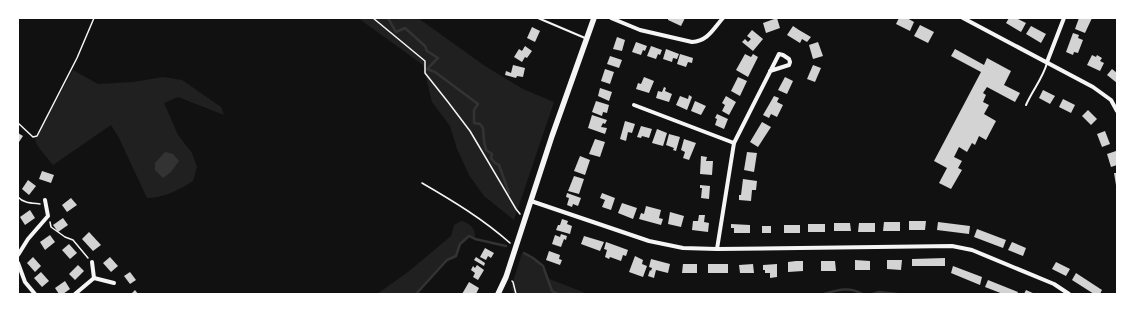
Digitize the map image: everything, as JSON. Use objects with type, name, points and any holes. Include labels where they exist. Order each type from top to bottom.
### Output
[{"type":"street","points":[[498,294],[506,277],[552,136],[594,18]]},
{"type":"street","points":[[611,18],[640,30],[692,42],[699,42],[706,38],[725,19]]},
{"type":"street","points":[[963,18],[1093,87],[1111,100],[1117,111]]},
{"type":"street","points":[[1047,62],[1064,18]]},
{"type":"street","points":[[717,249],[734,143],[770,71],[779,54],[783,54],[789,59],[789,65],[770,71]]},
{"type":"street","points":[[634,105],[734,143]]},
{"type":"street","points":[[531,201],[648,241],[683,248],[717,249],[952,246],[972,250],[1054,284],[1069,294]]},
{"type":"street","points":[[18,255],[28,239],[48,216],[46,202]]},
{"type":"street","points":[[92,262],[94,278]]},
{"type":"street","points":[[18,263],[25,282],[35,294]]},
{"type":"street","points":[[94,278],[114,283]]},
{"type":"street","points":[[75,294],[94,278]]},
{"type":"lane","points":[[538,18],[586,38]]},
{"type":"lane","points":[[1026,105],[1044,72],[1047,62]]},
{"type":"path","points":[[18,124],[33,137],[37,136],[77,58],[94,18]]},
{"type":"path","points":[[373,18],[424,61],[425,73],[470,131],[516,209],[525,220]]},
{"type":"path","points":[[422,183],[477,216],[516,248]]},
{"type":"path","points":[[18,197],[21,201],[32,203],[46,202]]},
{"type":"path","points":[[48,216],[52,227],[65,237],[73,240],[92,262]]},
{"type":"path","points":[[506,277],[513,282],[516,294]]},
{"type":"shaded area","points":[[358,18],[418,18],[485,66],[523,89],[554,102],[514,220],[484,196],[469,175],[457,149],[450,126],[432,102],[423,65]]},
{"type":"shaded area","points":[[73,70],[98,84],[133,82],[163,77],[182,80],[221,107],[224,115],[178,97],[164,103],[178,135],[192,153],[197,167],[193,181],[171,193],[159,197],[147,198],[119,138],[111,125],[53,165],[39,148],[35,140]]},
{"type":"shaded area","points":[[165,152],[173,154],[179,161],[171,172],[163,178],[155,170],[155,163]]},
{"type":"shaded area","points":[[461,221],[472,227],[475,239],[469,236],[460,244],[456,256],[446,260],[417,293],[377,294],[408,272],[451,236],[454,225]]},
{"type":"shaded area","points":[[522,253],[538,262],[547,278],[588,294],[514,294],[511,288]]},
{"type":"building","points":[[668,18],[685,18],[681,26],[668,20]]},
{"type":"building","points":[[777,18],[780,28],[766,33],[763,23]]},
{"type":"building","points":[[899,18],[907,18],[914,22],[910,31],[896,24]]},
{"type":"building","points":[[1009,18],[1016,18],[1026,23],[1021,32],[1006,23]]},
{"type":"building","points":[[1079,18],[1092,18],[1085,33],[1075,29]]},
{"type":"building","points":[[920,25],[934,32],[928,43],[914,36]]},
{"type":"building","points":[[793,26],[811,37],[807,42],[802,39],[800,43],[787,35]]},
{"type":"building","points":[[1031,26],[1046,34],[1041,43],[1026,34]]},
{"type":"building","points":[[532,27],[540,31],[535,42],[527,38]]},
{"type":"building","points":[[752,30],[763,39],[753,51],[742,42],[745,39],[748,42],[751,39],[747,36]]},
{"type":"building","points":[[1073,33],[1079,35],[1078,38],[1083,40],[1078,53],[1074,52],[1073,55],[1066,52]]},
{"type":"building","points":[[617,37],[625,40],[622,51],[613,49]]},
{"type":"building","points":[[636,42],[647,46],[641,55],[632,52]]},
{"type":"building","points":[[818,42],[823,56],[813,59],[809,45]]},
{"type":"building","points":[[525,46],[532,51],[522,62],[514,57],[519,49],[522,51]]},
{"type":"building","points":[[651,46],[662,50],[656,59],[647,56]]},
{"type":"building","points":[[666,49],[679,54],[677,59],[673,58],[672,62],[663,59]]},
{"type":"building","points":[[955,49],[984,65],[987,58],[1011,71],[1004,85],[1020,93],[1015,102],[987,87],[983,93],[986,95],[983,102],[989,105],[984,114],[996,121],[986,140],[979,136],[975,145],[972,143],[967,152],[959,147],[954,157],[962,161],[958,168],[962,170],[951,189],[939,183],[947,168],[934,161],[981,72],[951,56]]},
{"type":"building","points":[[680,54],[693,58],[692,63],[688,62],[686,67],[677,64]]},
{"type":"building","points":[[745,54],[751,57],[753,54],[758,57],[748,77],[736,70]]},
{"type":"building","points":[[1092,55],[1096,57],[1097,55],[1102,58],[1100,61],[1104,63],[1100,71],[1087,65]]},
{"type":"building","points":[[610,56],[622,60],[619,68],[607,64]]},
{"type":"building","points":[[513,65],[525,68],[523,77],[517,76],[516,78],[505,75],[506,71],[511,73]]},
{"type":"building","points":[[813,65],[821,68],[815,82],[807,79]]},
{"type":"building","points":[[605,69],[614,72],[610,84],[601,81]]},
{"type":"building","points":[[1112,69],[1117,73],[1117,83],[1107,75]]},
{"type":"building","points":[[644,77],[654,81],[649,93],[636,89],[638,83],[641,84]]},
{"type":"building","points":[[738,77],[747,81],[740,96],[731,91]]},
{"type":"building","points":[[785,77],[793,81],[787,94],[778,90]]},
{"type":"building","points":[[664,87],[666,88],[665,91],[672,94],[669,102],[656,98],[658,91],[662,92]]},
{"type":"building","points":[[600,88],[612,92],[609,101],[598,96]]},
{"type":"building","points":[[1043,90],[1055,96],[1050,104],[1039,98]]},
{"type":"building","points":[[689,95],[692,97],[687,110],[676,105],[680,96],[688,99]]},
{"type":"building","points":[[726,96],[736,102],[729,115],[722,111],[725,105],[722,103]]},
{"type":"building","points":[[774,96],[779,98],[777,102],[783,105],[777,117],[771,114],[769,118],[763,115]]},
{"type":"building","points":[[1063,99],[1075,105],[1071,113],[1059,107]]},
{"type":"building","points":[[596,101],[609,105],[607,113],[603,112],[602,116],[592,112]]},
{"type":"building","points":[[695,101],[706,106],[701,115],[691,111]]},
{"type":"building","points":[[1088,110],[1097,119],[1091,125],[1082,116]]},
{"type":"building","points":[[717,114],[728,119],[724,129],[715,125],[717,119],[715,118]]},
{"type":"building","points":[[592,115],[607,120],[601,127],[607,128],[605,134],[588,128]]},
{"type":"building","points":[[625,121],[635,124],[632,133],[628,132],[626,141],[620,139]]},
{"type":"building","points":[[762,122],[771,127],[758,147],[750,142]]},
{"type":"building","points":[[641,126],[652,129],[649,138],[642,136],[641,138],[637,137]]},
{"type":"building","points":[[657,129],[667,133],[663,146],[652,143]]},
{"type":"building","points":[[1105,131],[1110,144],[1102,147],[1097,134]]},
{"type":"building","points":[[18,133],[23,136],[19,142],[18,141]]},
{"type":"building","points":[[669,134],[680,137],[676,151],[673,150],[674,148],[666,145]]},
{"type":"building","points":[[595,139],[605,142],[600,157],[589,154]]},
{"type":"building","points":[[684,139],[696,143],[689,160],[683,158],[685,152],[681,150]]},
{"type":"building","points":[[1116,151],[1117,165],[1111,167],[1107,154]]},
{"type":"building","points":[[747,152],[757,153],[754,172],[744,170]]},
{"type":"building","points":[[580,156],[590,160],[585,175],[574,171]]},
{"type":"building","points":[[701,156],[707,157],[706,161],[713,161],[712,175],[700,174]]},
{"type":"building","points":[[42,171],[54,175],[51,183],[39,179]]},
{"type":"building","points":[[1114,173],[1117,173],[1117,185],[1116,185]]},
{"type":"building","points":[[574,176],[584,179],[579,194],[568,191]]},
{"type":"building","points":[[743,179],[757,181],[756,190],[752,190],[751,201],[739,200]]},
{"type":"building","points":[[28,180],[36,186],[29,195],[22,189]]},
{"type":"building","points":[[700,185],[710,186],[709,199],[701,198],[702,188],[700,188]]},
{"type":"building","points":[[567,193],[581,198],[578,206],[573,204],[572,207],[567,205],[569,198],[566,197]]},
{"type":"building","points":[[602,193],[615,198],[611,210],[602,207],[605,200],[600,198]]},
{"type":"building","points":[[71,198],[77,205],[67,212],[62,205]]},
{"type":"building","points":[[622,203],[637,208],[633,219],[618,213]]},
{"type":"building","points":[[646,206],[661,210],[659,218],[663,219],[661,225],[639,219],[641,213],[644,214]]},
{"type":"building","points":[[30,210],[35,218],[25,225],[20,217]]},
{"type":"building","points":[[670,212],[684,216],[681,227],[668,224]]},
{"type":"building","points":[[699,215],[705,215],[704,222],[709,223],[708,232],[692,230],[693,221],[698,221]]},
{"type":"building","points":[[63,218],[68,225],[58,232],[53,225]]},
{"type":"building","points":[[562,219],[568,221],[567,224],[572,226],[570,234],[556,230]]},
{"type":"building","points":[[909,221],[926,221],[925,230],[909,230]]},
{"type":"building","points":[[884,222],[900,222],[900,231],[883,231]]},
{"type":"building","points":[[938,222],[970,226],[969,234],[937,230]]},
{"type":"building","points":[[834,223],[850,223],[851,231],[834,231]]},
{"type":"building","points":[[859,223],[875,223],[875,232],[858,232]]},
{"type":"building","points":[[731,224],[750,225],[750,233],[734,233],[734,228],[731,228]]},
{"type":"building","points":[[808,224],[825,224],[825,232],[808,232]]},
{"type":"building","points":[[784,225],[800,225],[800,233],[784,233]]},
{"type":"building","points":[[762,226],[771,226],[771,233],[762,233]]},
{"type":"building","points":[[977,229],[1006,240],[1003,248],[974,237]]},
{"type":"building","points":[[89,232],[101,245],[93,251],[82,239]]},
{"type":"building","points":[[561,234],[567,236],[561,247],[552,244],[555,235],[560,237]]},
{"type":"building","points":[[50,235],[55,242],[45,250],[40,242]]},
{"type":"building","points":[[584,236],[604,242],[600,251],[581,244]]},
{"type":"building","points":[[606,242],[628,250],[626,256],[623,255],[621,261],[610,257],[609,259],[605,257],[607,250],[604,249]]},
{"type":"building","points":[[1012,242],[1026,248],[1023,256],[1008,250]]},
{"type":"building","points":[[69,244],[77,253],[70,259],[62,250]]},
{"type":"building","points":[[485,248],[494,253],[491,258],[488,256],[486,260],[480,257]]},
{"type":"building","points":[[549,251],[560,255],[559,259],[562,260],[560,265],[546,260]]},
{"type":"building","points":[[635,256],[643,260],[642,264],[647,266],[643,277],[629,272]]},
{"type":"building","points":[[33,257],[41,266],[35,272],[27,263]]},
{"type":"building","points":[[110,257],[118,266],[111,272],[103,263]]},
{"type":"building","points":[[476,257],[485,263],[484,266],[474,260]]},
{"type":"building","points":[[945,258],[945,266],[912,266],[912,259]]},
{"type":"building","points":[[651,259],[670,264],[668,273],[656,270],[654,278],[648,276],[652,268],[649,267]]},
{"type":"building","points":[[855,260],[870,261],[870,270],[855,270]]},
{"type":"building","points":[[887,260],[902,260],[901,270],[887,269]]},
{"type":"building","points":[[803,261],[803,271],[788,272],[788,262]]},
{"type":"building","points":[[821,261],[835,261],[836,271],[821,271]]},
{"type":"building","points":[[1056,262],[1070,269],[1066,276],[1052,269]]},
{"type":"building","points":[[683,264],[697,264],[697,273],[682,273]]},
{"type":"building","points":[[708,264],[728,264],[728,273],[708,273]]},
{"type":"building","points":[[753,264],[754,273],[740,273],[739,265]]},
{"type":"building","points":[[777,264],[777,277],[770,278],[770,273],[765,273],[765,270],[763,270],[763,265]]},
{"type":"building","points":[[78,265],[84,271],[75,280],[69,274]]},
{"type":"building","points":[[477,265],[484,270],[478,280],[473,277],[475,273],[471,270],[473,266],[475,268]]},
{"type":"building","points":[[953,266],[982,277],[980,285],[951,273]]},
{"type":"building","points":[[41,272],[49,281],[42,287],[34,278]]},
{"type":"building","points":[[130,272],[136,280],[130,284],[124,276]]},
{"type":"building","points":[[1076,273],[1102,290],[1100,294],[1094,294],[1072,280]]},
{"type":"building","points":[[988,280],[1018,292],[1017,294],[1003,294],[985,287]]},
{"type":"building","points":[[65,281],[70,289],[63,294],[59,294],[55,288]]},
{"type":"building","points":[[469,282],[479,288],[476,294],[462,294]]},
{"type":"building","points":[[135,290],[138,294],[130,294],[132,293]]},
{"type":"building","points":[[1026,290],[1035,294],[1024,294]]},
{"type":"waterway","points":[[388,18],[396,32],[405,28],[425,46],[427,51],[438,58],[427,69],[435,72],[478,104],[474,110],[474,123],[480,124],[483,128],[486,150],[492,154],[491,158],[499,165],[509,193]]},
{"type":"waterway","points":[[416,294],[447,260],[456,256],[460,244],[469,236],[475,239],[506,246]]},
{"type":"waterway","points":[[524,253],[543,266],[552,291],[558,294],[574,294]]},
{"type":"waterway","points":[[824,294],[848,289],[862,294]]},
{"type":"waterway","points":[[873,294],[879,292],[897,294]]}]
